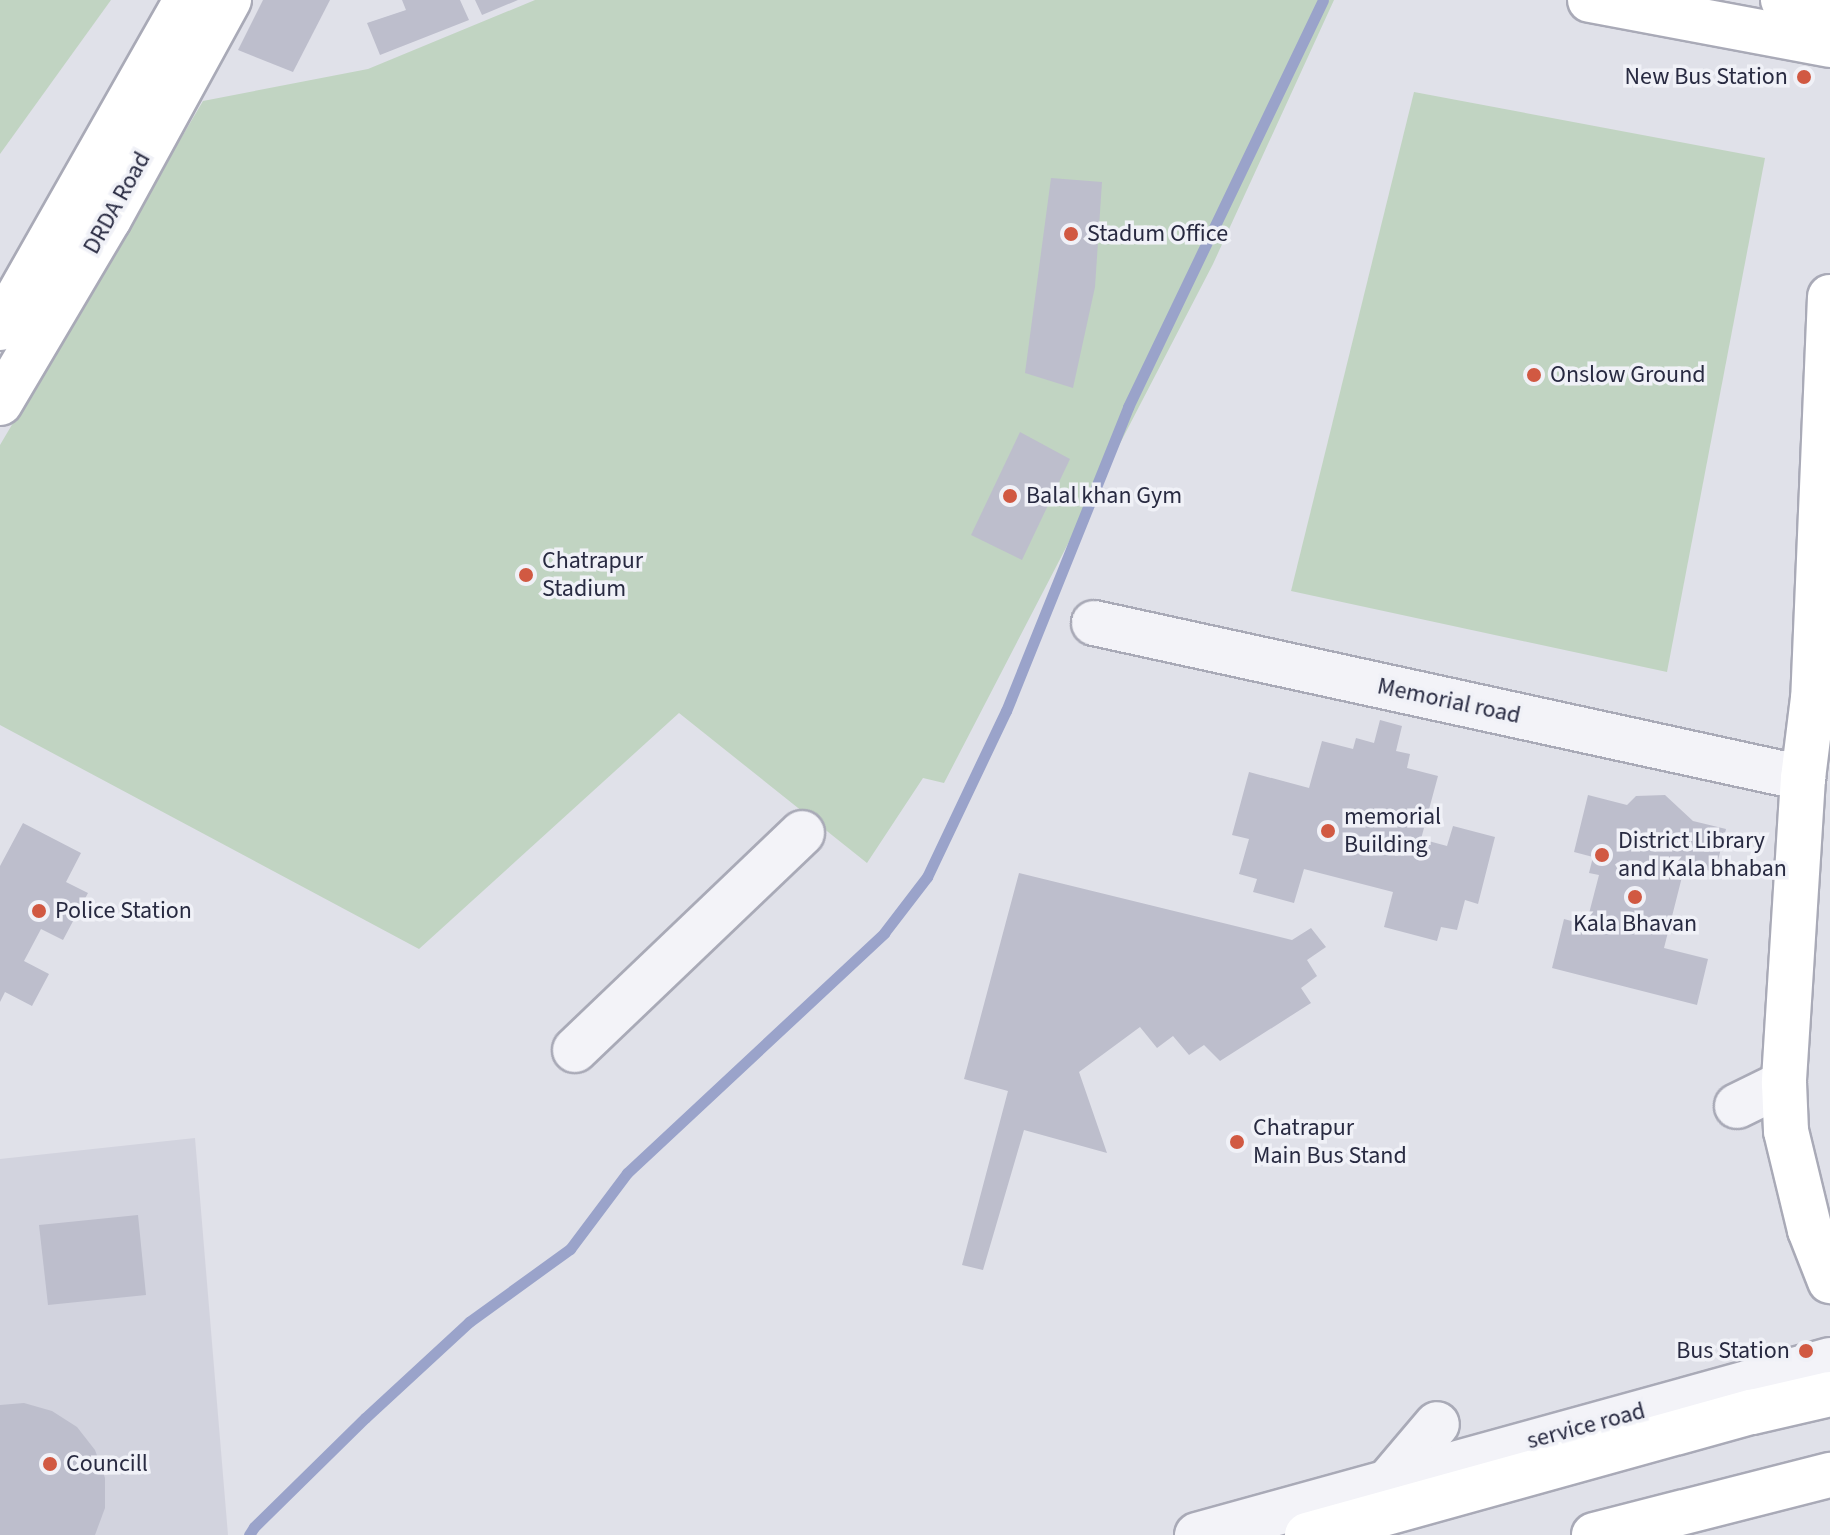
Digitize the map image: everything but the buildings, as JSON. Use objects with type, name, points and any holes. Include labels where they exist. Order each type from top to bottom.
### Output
[{"type":"main road","name":"DRDA Road","points":[[0,328],[186,0]]},
{"type":"main road","name":"DRDA Road","points":[[0,403],[109,219],[229,0]]},
{"type":"main road","points":[[1590,0],[1830,45]]},
{"type":"main road","points":[[1783,0],[1830,8]]},
{"type":"main road","points":[[1830,297],[1813,698],[1803,778],[1784,1083],[1786,1131],[1810,1230],[1830,1281]]},
{"type":"main road","points":[[1307,1535],[1752,1412],[1830,1394]]},
{"type":"main road","points":[[1594,1535],[1830,1475]]},
{"type":"street","name":"Memorial road","points":[[1094,623],[1803,778]]},
{"type":"street","points":[[575,1050],[802,833]]},
{"type":"street","points":[[1737,1106],[1784,1083]]},
{"type":"street","name":"service road","points":[[1197,1535],[1830,1360]]},
{"type":"street","points":[[1387,1483],[1437,1424]]},
{"type":"shaded area","points":[[195,1138],[228,1535],[0,1535],[0,1159]]},
{"type":"green space","points":[[0,0],[111,0],[0,154]]},
{"type":"green space","name":"Chatrapur Stadium","points":[[535,0],[1334,0],[1213,264],[944,783],[923,778],[867,863],[679,713],[419,949],[0,725],[0,445],[203,101],[368,69]]},
{"type":"green space","name":"Onslow Ground","points":[[1414,92],[1765,158],[1667,672],[1291,591]]},
{"type":"waterway","points":[[249,1535],[365,1418],[469,1322],[570,1249],[627,1173],[884,933],[927,877],[1006,711],[1128,407],[1323,0]]},
{"type":"place","name":"New Bus Station","points":[[1804,77]]},
{"type":"place","name":"Stadum Office","points":[[1071,234]]},
{"type":"place","name":"Onslow Ground","points":[[1534,375]]},
{"type":"place","name":"Balal khan Gym","points":[[1010,496]]},
{"type":"place","name":"Chatrapur Stadium","points":[[526,575]]},
{"type":"place","name":"memorial Building","points":[[1328,831]]},
{"type":"place","name":"District Library and Kala bhaban","points":[[1602,855]]},
{"type":"place","name":"Kala Bhavan","points":[[1635,897]]},
{"type":"place","name":"Police Station","points":[[39,911]]},
{"type":"place","name":"Chatrapur Main Bus Stand","points":[[1237,1142]]},
{"type":"place","name":"Bus Station","points":[[1806,1351]]},
{"type":"place","name":"Councill","points":[[50,1464]]}]
